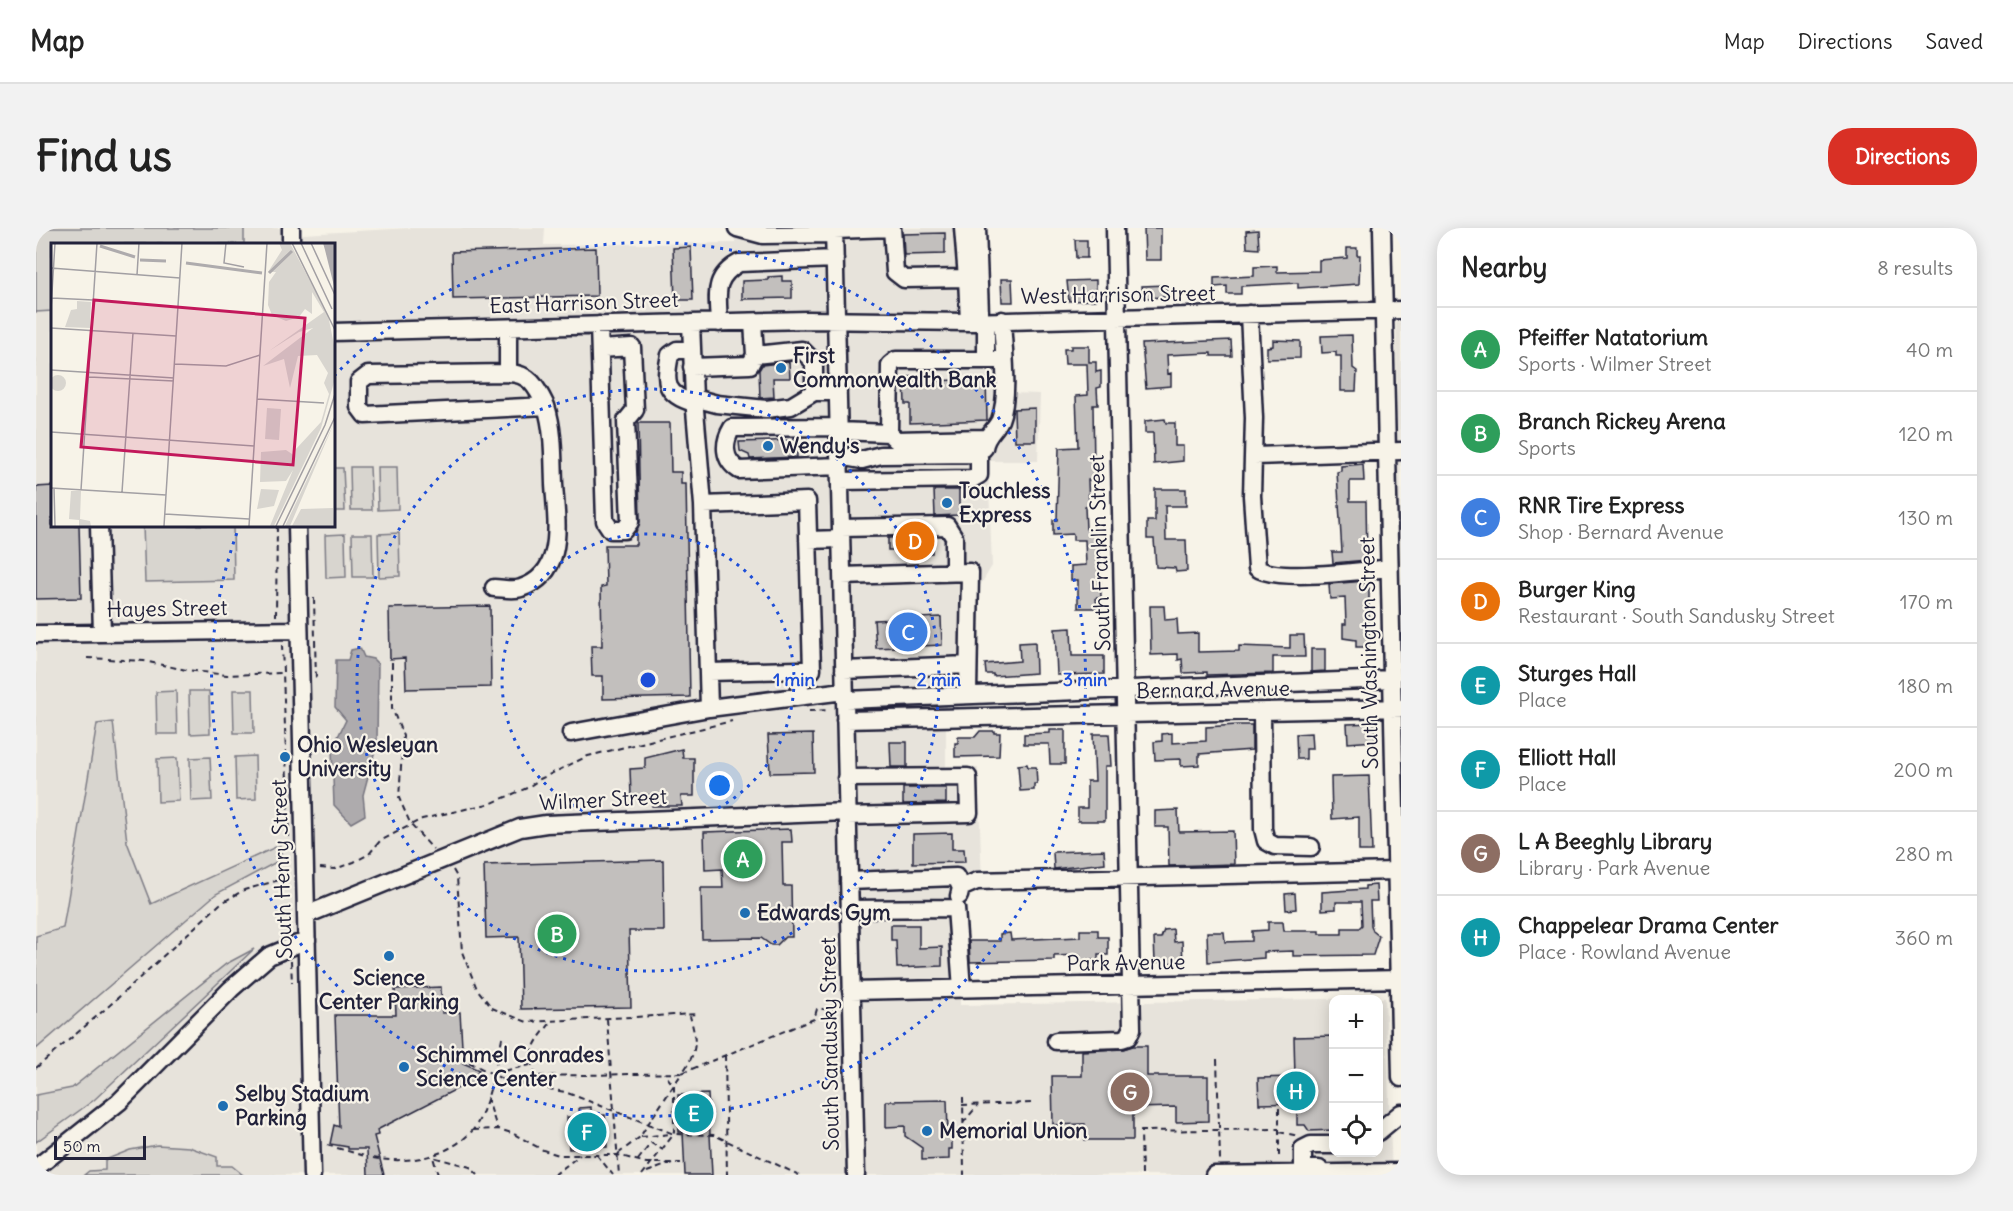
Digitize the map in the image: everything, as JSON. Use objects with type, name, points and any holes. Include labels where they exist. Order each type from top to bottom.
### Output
[{"type":"street","points":[[737,228],[763,236],[893,228],[895,272],[904,279],[967,278]]},
{"type":"street","points":[[963,228],[967,278],[984,321],[1004,401],[1000,421],[985,438],[984,448],[979,457],[980,475],[972,479],[840,468],[739,470],[731,465],[726,454],[726,438],[732,428],[750,426],[839,429],[892,436],[985,438]]},
{"type":"street","points":[[977,228],[984,321]]},
{"type":"street","name":"South Franklin Street","points":[[1056,1041],[1128,1037],[1132,1029],[1115,228]]},
{"type":"street","name":"South Washington Street","points":[[1382,228],[1383,311],[1394,452],[1393,565],[1396,636],[1391,679],[1397,708],[1401,1078]]},
{"type":"street","name":"South Sandusky Street","points":[[834,231],[856,1175]]},
{"type":"street","points":[[719,322],[718,284],[725,271],[739,263],[835,259]]},
{"type":"street","name":"West Harrison Street","points":[[836,321],[984,321],[1401,310]]},
{"type":"street","points":[[1249,314],[1254,456],[1252,496],[1257,568],[1263,573],[1286,574],[1393,565]]},
{"type":"street","name":"East Harrison Street","points":[[334,332],[836,321]]},
{"type":"street","points":[[753,322],[755,355],[750,365],[692,358],[677,350],[670,355],[668,389],[676,398],[766,409],[791,406],[814,393],[838,392]]},
{"type":"street","points":[[691,323],[694,401],[703,505],[709,708]]},
{"type":"street","points":[[598,325],[605,520],[611,530],[624,530],[630,522],[626,421],[635,410],[632,347],[600,349]]},
{"type":"street","points":[[508,328],[508,373]]},
{"type":"street","points":[[755,355],[802,350],[814,362],[814,393]]},
{"type":"street","points":[[892,436],[890,365],[896,360],[995,360]]},
{"type":"street","points":[[494,588],[519,589],[543,573],[554,559],[557,541],[551,420],[546,406],[536,386],[521,373],[368,375],[358,382],[359,407],[365,414],[546,406]]},
{"type":"street","points":[[1254,456],[1394,452]]},
{"type":"street","points":[[840,468],[881,455],[975,454],[979,457]]},
{"type":"street","points":[[703,505],[807,501],[812,670],[708,672]]},
{"type":"street","points":[[99,526],[102,633]]},
{"type":"street","name":"South Henry Street","points":[[297,526],[312,1175]]},
{"type":"street","points":[[808,540],[841,533],[947,526],[954,537],[954,572]]},
{"type":"street","points":[[842,576],[970,572],[968,694]]},
{"type":"street","name":"Hayes Street","points":[[36,634],[299,630]]},
{"type":"street","points":[[844,670],[968,665]]},
{"type":"street","points":[[799,670],[800,694]]},
{"type":"street","name":"Bernard Avenue","points":[[571,733],[800,694],[968,694],[1391,679]]},
{"type":"street","name":"Bernard Avenue","points":[[845,720],[1397,708]]},
{"type":"street","points":[[1262,712],[1263,829],[1266,841],[1275,846],[1311,847]]},
{"type":"street","name":"Wilmer Street","points":[[306,915],[520,828],[546,824],[847,814],[969,813],[968,777],[846,778]]},
{"type":"street","points":[[962,888],[977,881],[1130,879],[1398,860]]},
{"type":"street","points":[[849,881],[956,878],[962,888],[956,908],[962,989]]},
{"type":"street","points":[[849,909],[956,908]]},
{"type":"street","points":[[36,1168],[119,1102],[231,989],[269,956],[307,940]]},
{"type":"street","name":"Park Avenue","points":[[851,992],[1400,979]]},
{"type":"street","points":[[1383,1128],[1401,1113]]},
{"type":"street","points":[[1329,1144],[1311,1145],[1304,1149],[1303,1165],[1308,1169],[1401,1170]]},
{"type":"street","points":[[1214,1175],[1401,1170]]},
{"type":"path","points":[[277,526],[277,630],[282,646],[289,840]]},
{"type":"path","points":[[87,658],[144,661],[186,670],[227,675],[283,673]]},
{"type":"path","points":[[392,662],[392,708],[403,736],[399,798],[411,825],[450,865],[457,877],[462,952],[477,989],[492,1008],[527,1022],[697,1014]]},
{"type":"path","points":[[516,1083],[536,1076],[682,1073],[813,1019],[817,1009],[852,1009]]},
{"type":"path","points":[[618,1155],[640,1137],[693,1057],[696,1032],[690,1016]]},
{"type":"path","points":[[607,1019],[619,1175]]},
{"type":"path","points":[[536,1076],[531,1065],[531,1050],[552,1022]]},
{"type":"path","points":[[473,1130],[495,1073],[502,1038]]},
{"type":"path","points":[[725,1055],[727,1175]]},
{"type":"path","points":[[1217,1059],[1220,1175]]},
{"type":"path","points":[[469,1062],[495,1073],[506,1081],[565,1092],[674,1134]]},
{"type":"path","points":[[495,1073],[531,1065]]},
{"type":"path","points":[[643,1174],[674,1134],[674,1086],[664,1073]]},
{"type":"path","points":[[487,1097],[498,1129]]},
{"type":"path","points":[[963,1097],[964,1175]]},
{"type":"path","points":[[962,1105],[1033,1103]]},
{"type":"path","points":[[963,1123],[978,1104]]},
{"type":"path","points":[[1279,1108],[1279,1174]]},
{"type":"path","points":[[433,1157],[473,1130],[498,1129],[559,1155],[618,1155],[653,1162],[681,1163]]},
{"type":"path","points":[[1142,1175],[1141,1131],[1279,1129]]},
{"type":"path","points":[[640,1137],[674,1134],[714,1135],[799,1175]]},
{"type":"path","points":[[638,1160],[651,1143],[663,1150]]},
{"type":"path","points":[[324,1145],[368,1157]]},
{"type":"path","points":[[554,1175],[581,1155]]},
{"type":"path","points":[[597,1155],[613,1175]]},
{"type":"path","points":[[433,1157],[438,1175]]},
{"type":"path","points":[[373,1158],[385,1160],[433,1157],[470,1167],[478,1175]]},
{"type":"path","points":[[643,1174],[672,1163]]},
{"type":"shaded area","name":"Ohio Wesleyan University","points":[[36,228],[284,228],[285,235],[411,228],[545,228],[544,245],[735,243],[735,228],[978,228],[981,310],[1011,311],[1011,393],[1040,394],[1038,461],[988,461],[992,566],[975,594],[974,689],[946,690],[946,769],[978,768],[982,885],[961,885],[960,1005],[1329,999],[1329,1157],[1383,1157],[1383,998],[1385,998],[1392,1175],[36,1175]]},
{"type":"shaded area","points":[[36,228],[244,228],[244,243],[51,243],[51,311],[36,312]]},
{"type":"shaded area","points":[[1396,322],[1401,322],[1400,682]]},
{"type":"shaded area","points":[[350,467],[370,467],[372,510],[351,510]]},
{"type":"shaded area","points":[[377,467],[397,467],[398,509],[378,510]]},
{"type":"shaded area","points":[[334,468],[343,468],[345,511],[334,511]]},
{"type":"shaded area","points":[[143,526],[233,526],[234,580],[145,582]]},
{"type":"shaded area","points":[[399,533],[400,576],[379,577],[378,534]]},
{"type":"shaded area","points":[[345,534],[346,577],[326,578],[325,535]]},
{"type":"shaded area","points":[[352,534],[372,534],[373,577],[353,577]]},
{"type":"shaded area","points":[[360,648],[364,657],[373,659],[378,664],[377,743],[363,795],[365,815],[351,823],[334,805],[332,749],[346,720],[335,707],[336,660],[348,660],[351,650]]},
{"type":"shaded area","points":[[233,690],[253,690],[254,733],[234,733]]},
{"type":"shaded area","points":[[176,691],[177,734],[157,734],[156,692]]},
{"type":"shaded area","points":[[189,691],[209,691],[210,733],[190,734]]},
{"type":"shaded area","points":[[113,722],[127,842],[151,904],[280,845],[282,859],[216,894],[36,1049],[36,936],[63,928],[97,724]]},
{"type":"shaded area","points":[[255,756],[256,799],[236,800],[235,757]]},
{"type":"shaded area","points":[[210,757],[212,800],[191,801],[190,758]]},
{"type":"shaded area","points":[[177,758],[179,801],[158,802],[157,759]]},
{"type":"shaded area","points":[[254,949],[94,1100],[36,1142],[36,1095],[72,1088],[226,964]]},
{"type":"shaded area","points":[[157,1145],[189,1147],[217,1157],[217,1166],[232,1166],[243,1175],[84,1175],[89,1171],[105,1170],[105,1160],[130,1150]]},
{"type":"building","points":[[1144,228],[1161,228],[1161,260],[1145,260]]},
{"type":"building","points":[[1258,230],[1259,249],[1247,248],[1246,231]]},
{"type":"building","points":[[945,233],[945,254],[904,255],[903,234]]},
{"type":"building","points":[[1075,240],[1087,240],[1087,258],[1076,258]]},
{"type":"building","points":[[691,247],[693,300],[675,300],[673,248]]},
{"type":"building","points":[[596,248],[597,296],[453,299],[452,252]]},
{"type":"building","points":[[1347,248],[1357,248],[1357,255],[1360,255],[1359,284],[1298,288],[1298,283],[1241,286],[1241,294],[1227,294],[1227,286],[1214,287],[1214,278],[1254,276],[1254,267],[1277,266],[1277,272],[1319,271],[1319,260],[1347,258]]},
{"type":"building","points":[[782,276],[782,281],[792,281],[792,298],[742,299],[742,281],[768,280],[768,277]]},
{"type":"building","points":[[1001,279],[1012,279],[1013,302],[1002,302]]},
{"type":"building","points":[[1096,280],[1096,300],[1069,301],[1067,281]]},
{"type":"building","points":[[1166,285],[1167,297],[1143,298],[1142,286]]},
{"type":"building","points":[[1352,335],[1353,368],[1357,371],[1356,391],[1341,391],[1341,356],[1336,356],[1336,352],[1322,353],[1321,336]]},
{"type":"building","points":[[1231,340],[1232,356],[1211,356],[1211,353],[1167,355],[1171,386],[1146,388],[1142,344]]},
{"type":"building","points":[[1273,340],[1300,341],[1300,358],[1267,359],[1267,347],[1273,346]]},
{"type":"building","points":[[1071,346],[1089,346],[1089,362],[1096,362],[1096,372],[1101,371],[1101,387],[1097,388],[1098,405],[1093,405],[1094,466],[1098,466],[1098,480],[1088,480],[1089,506],[1085,507],[1086,529],[1099,529],[1101,598],[1096,598],[1097,608],[1078,608],[1078,580],[1071,580],[1071,566],[1086,565],[1085,540],[1073,540],[1073,534],[1053,535],[1053,520],[1057,520],[1059,448],[1078,447],[1076,396],[1088,395],[1087,364],[1065,364],[1064,349],[1071,349]]},
{"type":"building","points":[[789,362],[790,378],[773,378],[774,397],[760,398],[759,370],[762,365]]},
{"type":"building","points":[[930,376],[930,381],[986,379],[987,420],[910,423],[910,404],[905,404],[904,377]]},
{"type":"building","points":[[1035,408],[1035,441],[1015,441],[1014,409]]},
{"type":"building","points":[[1165,419],[1166,423],[1175,423],[1175,446],[1183,446],[1183,461],[1154,464],[1153,433],[1145,433],[1145,421]]},
{"type":"building","points":[[638,423],[670,423],[671,472],[681,472],[681,484],[686,484],[690,697],[603,699],[603,676],[592,676],[591,646],[602,646],[601,587],[606,586],[605,545],[636,545],[636,532],[640,522]]},
{"type":"building","name":"Wendy's","points":[[796,440],[797,457],[750,459],[749,455],[740,451],[739,442]]},
{"type":"building","points":[[1363,464],[1364,481],[1350,481],[1350,501],[1366,501],[1367,560],[1333,563],[1332,552],[1342,552],[1337,472],[1341,471],[1341,466]]},
{"type":"building","points":[[51,486],[51,526],[79,526],[81,598],[36,599],[36,487]]},
{"type":"building","points":[[1155,489],[1186,489],[1186,506],[1165,506],[1166,540],[1186,540],[1187,571],[1176,572],[1175,568],[1156,567],[1154,539],[1147,539],[1147,521],[1155,521]]},
{"type":"building","name":"Touchless Express","points":[[934,490],[959,490],[959,515],[935,516]]},
{"type":"building","points":[[932,537],[932,553],[903,554],[903,550],[888,550],[888,538]]},
{"type":"building","points":[[1365,581],[1365,588],[1369,588],[1369,647],[1356,647],[1356,640],[1343,638],[1343,624],[1346,624],[1345,598],[1330,599],[1329,584]]},
{"type":"building","points":[[490,606],[491,687],[406,689],[405,658],[390,659],[389,608]]},
{"type":"building","points":[[1150,606],[1164,606],[1165,620],[1177,619],[1178,634],[1198,633],[1198,652],[1239,651],[1239,646],[1290,648],[1290,635],[1304,635],[1305,657],[1273,657],[1273,673],[1207,675],[1207,672],[1183,673],[1182,659],[1178,660],[1178,654],[1151,655]]},
{"type":"building","points":[[941,617],[942,645],[876,648],[874,620]]},
{"type":"building","points":[[1071,628],[1072,656],[1104,656],[1104,674],[1057,675],[1055,629]]},
{"type":"building","points":[[1035,642],[1036,673],[993,676],[993,674],[986,674],[985,664],[1020,661],[1019,643]]},
{"type":"building","points":[[1311,649],[1325,649],[1325,671],[1311,672]]},
{"type":"building","points":[[1374,723],[1375,741],[1348,743],[1347,724]]},
{"type":"building","points":[[1252,725],[1252,750],[1199,754],[1199,765],[1181,766],[1181,759],[1155,760],[1154,742],[1162,741],[1162,734],[1172,733],[1172,743],[1206,741],[1206,727]]},
{"type":"building","points":[[1050,730],[1065,730],[1065,764],[1050,764],[1049,744],[1024,744],[1024,734],[1050,733]]},
{"type":"building","points":[[980,731],[1000,733],[999,756],[955,757],[955,743],[958,743],[958,737],[975,737]]},
{"type":"building","points":[[1311,733],[1312,749],[1306,749],[1306,759],[1297,759],[1296,734]]},
{"type":"building","points":[[813,734],[814,772],[770,773],[768,735]]},
{"type":"building","points":[[1093,734],[1109,734],[1111,766],[1105,766],[1105,821],[1078,821],[1078,808],[1087,808],[1087,781],[1095,781]]},
{"type":"building","points":[[890,742],[907,742],[907,767],[891,767]]},
{"type":"building","points":[[682,749],[683,758],[694,758],[694,796],[681,796],[682,806],[652,806],[652,795],[631,796],[630,769],[645,768],[645,758]]},
{"type":"building","points":[[1027,764],[1028,767],[1036,767],[1037,784],[1034,784],[1034,790],[1020,791],[1018,765]]},
{"type":"building","points":[[1369,776],[1372,851],[1359,851],[1359,817],[1332,819],[1331,777]]},
{"type":"building","points":[[903,788],[946,788],[946,803],[903,804]]},
{"type":"building","points":[[1178,810],[1179,832],[1233,831],[1234,864],[1169,866],[1168,827],[1155,827],[1155,811]]},
{"type":"building","points":[[791,829],[792,842],[782,842],[783,886],[791,886],[792,937],[785,937],[777,945],[771,945],[761,938],[702,939],[701,888],[723,888],[722,869],[705,870],[704,832]]},
{"type":"building","points":[[952,833],[952,849],[964,849],[965,862],[913,863],[913,834]]},
{"type":"building","points":[[1104,850],[1105,863],[1054,869],[1053,852]]},
{"type":"building","points":[[663,860],[664,931],[629,931],[631,1007],[521,1009],[519,937],[486,938],[484,865]]},
{"type":"building","points":[[1376,885],[1377,901],[1370,901],[1371,925],[1373,931],[1379,936],[1373,955],[1293,956],[1293,951],[1264,952],[1264,958],[1208,962],[1207,932],[1224,932],[1225,942],[1252,941],[1252,931],[1268,930],[1268,922],[1283,922],[1284,931],[1319,931],[1319,934],[1342,934],[1342,928],[1359,928],[1362,925],[1361,902],[1336,902],[1336,909],[1322,910],[1322,892],[1365,889],[1365,886]]},
{"type":"building","points":[[1295,893],[1296,909],[1286,910],[1285,894]]},
{"type":"building","points":[[891,925],[919,925],[919,948],[942,947],[942,966],[897,968],[896,940],[891,940]]},
{"type":"building","points":[[1173,929],[1174,942],[1182,941],[1183,963],[1155,962],[1154,938],[1161,938],[1164,930]]},
{"type":"building","points":[[1080,930],[1098,930],[1098,937],[1108,937],[1108,955],[1098,955],[1098,960],[1080,961],[1080,955],[1054,956],[1054,960],[970,962],[969,941],[1000,941],[1000,934],[1010,933],[1011,940],[1080,937]]},
{"type":"building","name":"Schimmel Conrades Science Center","points":[[441,987],[442,1013],[460,1012],[463,1063],[479,1070],[470,1087],[464,1085],[377,1130],[378,1135],[374,1136],[384,1175],[368,1175],[367,1149],[348,1149],[348,1147],[330,1144],[334,1125],[339,1127],[335,1015],[396,1015],[395,989]]},
{"type":"building","points":[[1329,1036],[1329,1130],[1309,1131],[1305,1125],[1297,1125],[1297,1103],[1259,1104],[1258,1078],[1295,1077],[1294,1037]]},
{"type":"building","points":[[1147,1046],[1147,1076],[1208,1076],[1208,1121],[1176,1122],[1176,1107],[1133,1108],[1133,1140],[1085,1140],[1085,1124],[1053,1125],[1052,1076],[1082,1076],[1082,1051],[1123,1049]]},
{"type":"building","points":[[708,1094],[712,1175],[685,1175],[683,1132],[679,1132],[678,1095]]},
{"type":"building","name":"Memorial Union","points":[[947,1100],[948,1134],[952,1134],[949,1159],[922,1160],[922,1148],[905,1136],[905,1126],[886,1127],[886,1101]]},
{"type":"building","points":[[591,1107],[591,1116],[605,1115],[607,1147],[569,1149],[567,1117],[580,1117],[579,1108]]},
{"type":"place","name":"First Commonwealth Bank","points":[[781,368]]},
{"type":"place","name":"Wendy's","points":[[768,446]]},
{"type":"place","name":"Touchless Express","points":[[947,503]]},
{"type":"place","name":"Burger King","points":[[915,541]]},
{"type":"place","name":"RNR Tire Express","points":[[908,632]]},
{"type":"place","name":"Ohio Wesleyan University","points":[[285,757]]},
{"type":"place","name":"Pfeiffer Natatorium","points":[[743,859]]},
{"type":"place","name":"Edwards Gym","points":[[745,913]]},
{"type":"place","name":"Branch Rickey Arena","points":[[557,934]]},
{"type":"place","name":"Science Center Parking","points":[[389,956]]},
{"type":"place","name":"Schimmel Conrades Science Center","points":[[404,1067]]},
{"type":"place","name":"Chappelear Drama Center","points":[[1296,1091]]},
{"type":"place","name":"L A Beeghly Library","points":[[1130,1092]]},
{"type":"place","name":"Selby Stadium Parking","points":[[223,1106]]},
{"type":"place","name":"Sturges Hall","points":[[694,1113]]},
{"type":"place","name":"Memorial Union","points":[[927,1131]]},
{"type":"place","name":"Elliott Hall","points":[[587,1132]]}]
